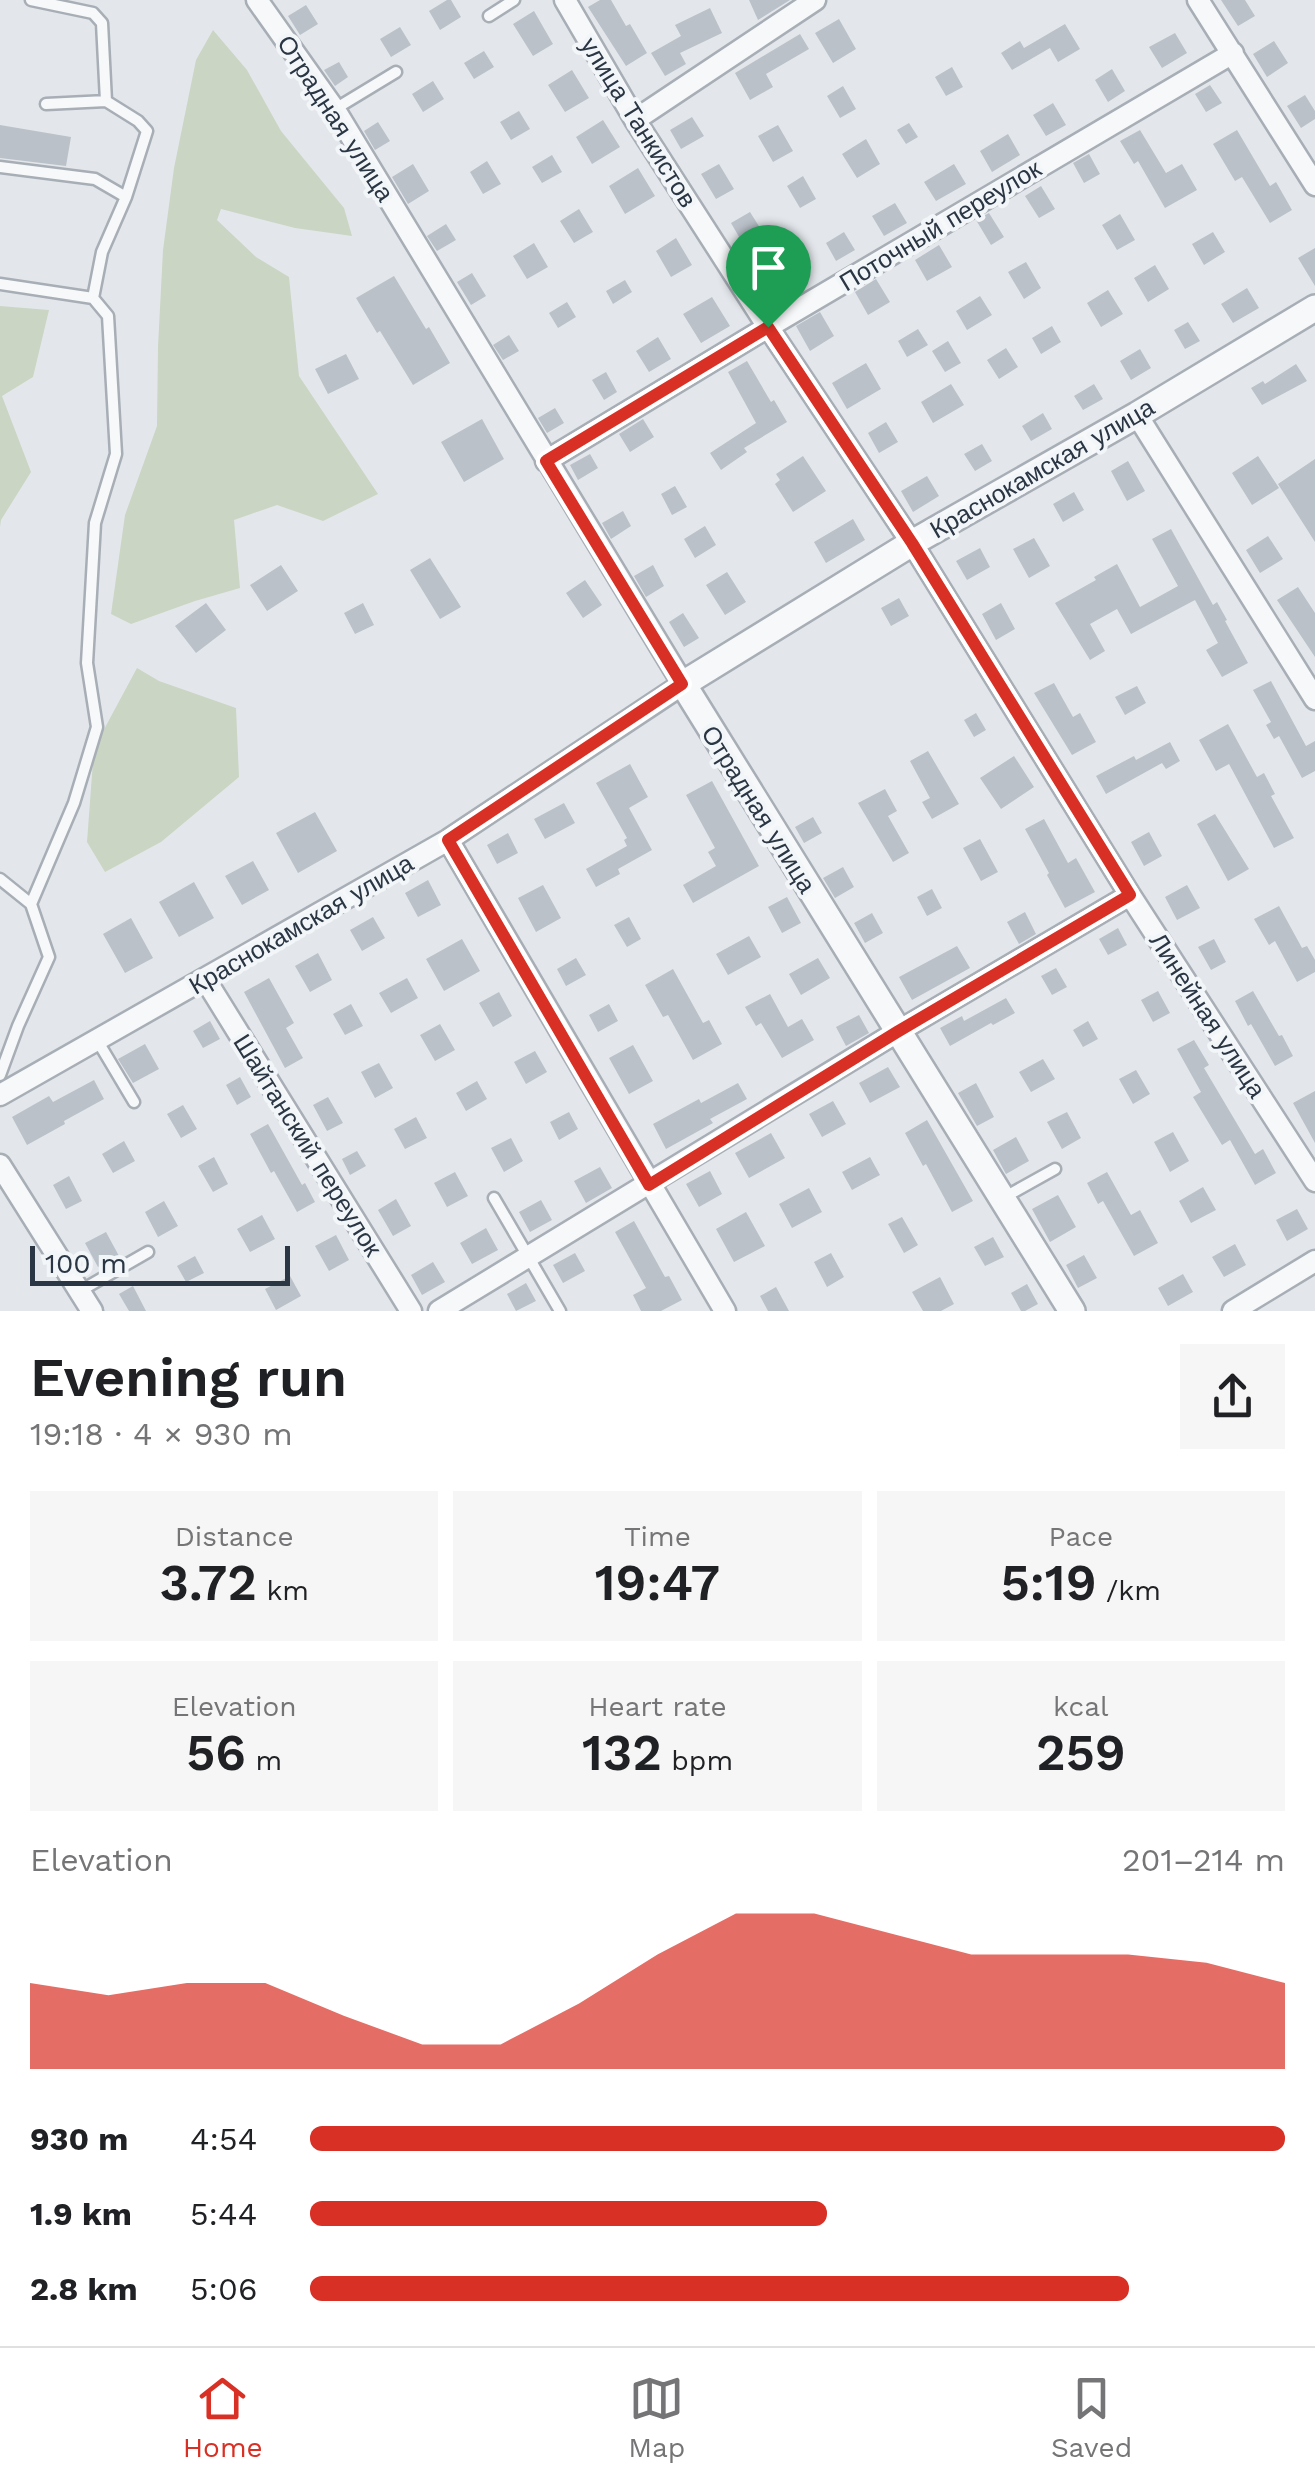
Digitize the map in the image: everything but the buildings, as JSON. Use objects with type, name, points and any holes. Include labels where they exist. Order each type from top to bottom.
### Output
[{"type":"street","name":"Отрадная улица","points":[[257,0],[334,110],[682,684],[1072,1311]]},
{"type":"street","name":"улица Танкистов","points":[[565,0],[635,120],[912,543]]},
{"type":"street","points":[[635,120],[815,0]]},
{"type":"street","points":[[1198,0],[1315,185]]},
{"type":"street","name":"Поточный переулок","points":[[546,461],[1232,53]]},
{"type":"street","name":"Краснокамская улица","points":[[0,1095],[448,840],[682,684],[912,543],[1315,308]]},
{"type":"street","points":[[1136,414],[1315,700]]},
{"type":"street","name":"Линейная улица","points":[[912,543],[1130,895],[1315,1181]]},
{"type":"street","points":[[448,840],[725,1311]]},
{"type":"street","points":[[439,1311],[1130,895]]},
{"type":"street","name":"Шайтанский переулок","points":[[205,980],[411,1311]]},
{"type":"street","points":[[0,1165],[92,1311]]},
{"type":"street","points":[[1233,1311],[1315,1261]]},
{"type":"lane","points":[[31,0],[93,13],[102,23],[106,101]]},
{"type":"lane","points":[[488,16],[514,0]]},
{"type":"lane","points":[[334,110],[396,72]]},
{"type":"lane","points":[[46,104],[106,101],[148,131],[102,252],[92,298]]},
{"type":"lane","points":[[0,167],[95,179],[126,197]]},
{"type":"lane","points":[[0,284],[92,298],[108,316],[116,454],[94,523],[87,663],[97,727],[74,803],[31,904]]},
{"type":"lane","points":[[0,878],[31,904],[50,958],[0,1075]]},
{"type":"lane","points":[[97,1040],[134,1102]]},
{"type":"lane","points":[[1002,1198],[1055,1168]]},
{"type":"lane","points":[[494,1198],[560,1311]]},
{"type":"lane","points":[[80,1291],[148,1252]]},
{"type":"green space","points":[[213,30],[247,70],[281,131],[344,208],[352,236],[295,228],[221,209],[217,220],[256,257],[289,277],[299,376],[378,494],[323,521],[277,505],[234,520],[240,588],[131,624],[111,614],[125,515],[157,426],[163,250],[174,168],[196,60]]},
{"type":"green space","points":[[0,306],[49,310],[33,377],[2,396],[31,472],[0,527]]},
{"type":"green space","points":[[137,668],[159,681],[236,708],[239,777],[161,842],[105,872],[87,842],[94,748]]},
{"type":"route","points":[[768,327],[912,543],[1130,895],[649,1185],[448,840],[682,684],[546,461],[768,327]]}]
